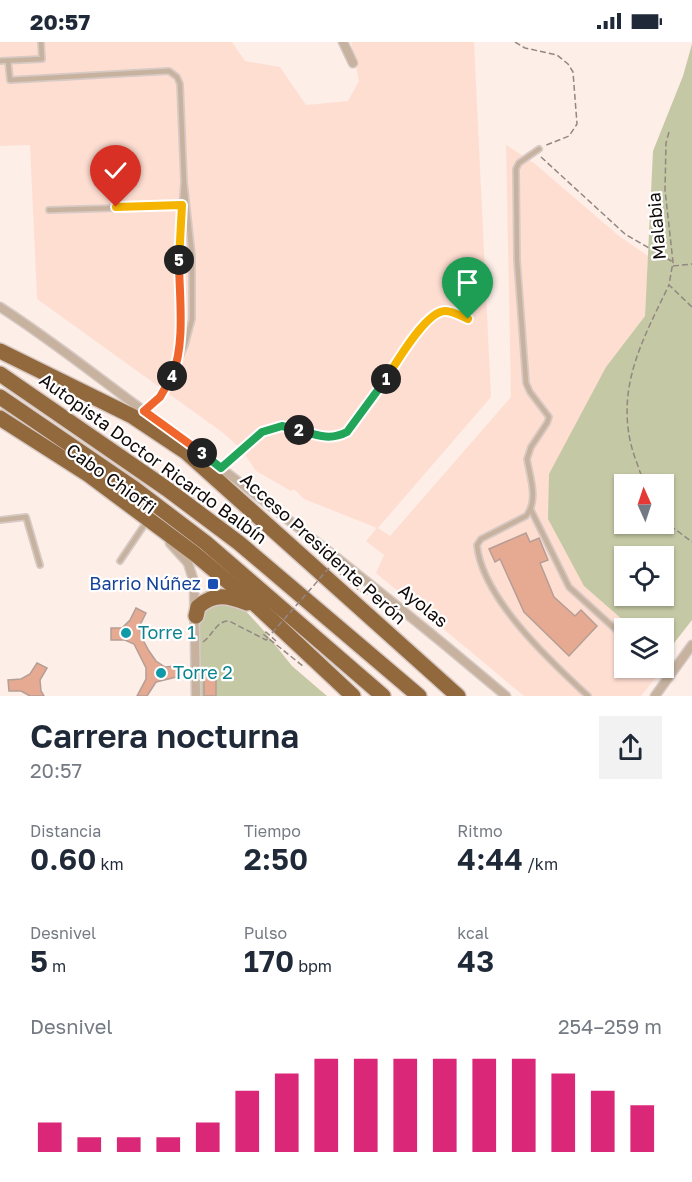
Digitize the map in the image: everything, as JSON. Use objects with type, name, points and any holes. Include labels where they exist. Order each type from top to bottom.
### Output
[{"type":"highway","points":[[0,351],[138,414]]},
{"type":"highway","name":"Autopista Doctor Ricardo Balbín","points":[[0,374],[159,483],[239,543],[419,696]]},
{"type":"highway","name":"Autopista Doctor Ricardo Balbín","points":[[0,397],[135,489],[206,543],[383,696]]},
{"type":"highway","name":"Acceso Presidente Perón","points":[[138,414],[186,452],[458,696]]},
{"type":"highway","points":[[0,418],[89,475],[195,554],[257,606],[353,696]]},
{"type":"highway","points":[[196,616],[198,607],[214,597],[229,597],[257,606]]},
{"type":"street","points":[[343,42],[353,63]]},
{"type":"street","name":"Ayolas","points":[[0,307],[71,356],[138,414],[221,468],[338,558],[506,696]]},
{"type":"street","name":"Cabo Chioffi","points":[[0,425],[73,470],[184,556],[194,582],[196,616]]},
{"type":"street","points":[[196,616],[196,696]]},
{"type":"street","points":[[655,696],[692,645]]},
{"type":"lane","points":[[0,61],[42,59],[41,42]]},
{"type":"lane","points":[[8,61],[10,80],[169,71],[180,84],[185,206],[192,255],[192,319],[185,345],[165,391],[138,414]]},
{"type":"lane","points":[[539,150],[519,163],[516,169],[517,260],[526,383],[549,417],[528,452],[533,496],[531,510],[526,516],[481,539],[477,545],[486,574],[513,619],[588,696]]},
{"type":"lane","points":[[49,210],[185,206]]},
{"type":"lane","points":[[176,366],[179,332],[179,251],[185,206]]},
{"type":"lane","points":[[221,468],[262,432],[273,427],[282,426],[329,438],[339,437],[347,432],[426,324],[437,313],[444,311],[468,319]]},
{"type":"lane","points":[[531,510],[569,587],[614,628]]},
{"type":"lane","points":[[0,520],[26,518],[40,565]]},
{"type":"lane","points":[[120,561],[145,524]]},
{"type":"path","points":[[515,42],[525,48],[557,56],[568,64],[573,72],[577,124],[569,136],[547,144],[539,150],[540,156],[625,234],[673,262]]},
{"type":"path","name":"Malabia","points":[[669,132],[666,143],[665,190],[673,262],[669,285],[692,307]]},
{"type":"path","points":[[672,266],[692,264]]},
{"type":"path","points":[[641,474],[630,440],[628,389],[636,356],[669,285]]},
{"type":"path","points":[[674,528],[692,542]]},
{"type":"path","points":[[272,633],[329,568]]},
{"type":"path","points":[[196,642],[206,640],[223,621],[229,621],[266,640],[268,638],[303,668],[305,666],[266,632],[263,634],[268,638]]},
{"type":"shaded area","points":[[0,42],[232,42],[245,61],[280,67],[306,105],[348,101],[359,81],[351,42],[474,42],[491,397],[378,528],[390,536],[511,397],[506,145],[534,163],[619,236],[648,256],[645,316],[606,367],[584,586],[621,618],[614,618],[614,678],[655,678],[641,696],[524,696],[376,573],[384,555],[366,541],[377,528],[304,499],[294,489],[291,491],[256,471],[241,449],[222,432],[37,299],[30,145],[0,146]]},
{"type":"green space","points":[[692,44],[692,620],[674,643],[674,618],[621,618],[584,586],[548,519],[549,474],[606,367],[645,316],[653,151],[683,76]]},
{"type":"green space","points":[[218,601],[243,608],[292,666],[327,696],[201,696],[199,621],[202,612]]},
{"type":"building","points":[[526,533],[530,542],[539,538],[548,560],[540,563],[554,597],[575,616],[581,610],[597,626],[569,656],[524,612],[500,559],[495,562],[489,549]]},
{"type":"building","points":[[136,608],[146,613],[139,627],[149,651],[156,661],[165,667],[176,666],[177,677],[156,682],[147,696],[137,696],[146,679],[146,668],[134,644],[125,640],[111,640],[111,628],[122,628],[130,620]]},
{"type":"building","points":[[37,663],[47,668],[40,680],[44,696],[30,696],[21,691],[9,691],[8,680],[21,679],[30,674]]},
{"type":"building","points":[[204,669],[216,669],[216,696],[204,696]]},
{"type":"place","name":"Barrio Núñez","points":[[213,584]]},
{"type":"place","name":"Torre 1","points":[[126,633]]},
{"type":"place","name":"Torre 2","points":[[161,673]]},
{"type":"route","points":[[116,207],[182,205],[176,366],[165,391],[144,411],[221,468],[262,432],[273,427],[282,426],[329,438],[339,437],[352,428],[420,328],[437,313],[444,311],[468,319]]}]
